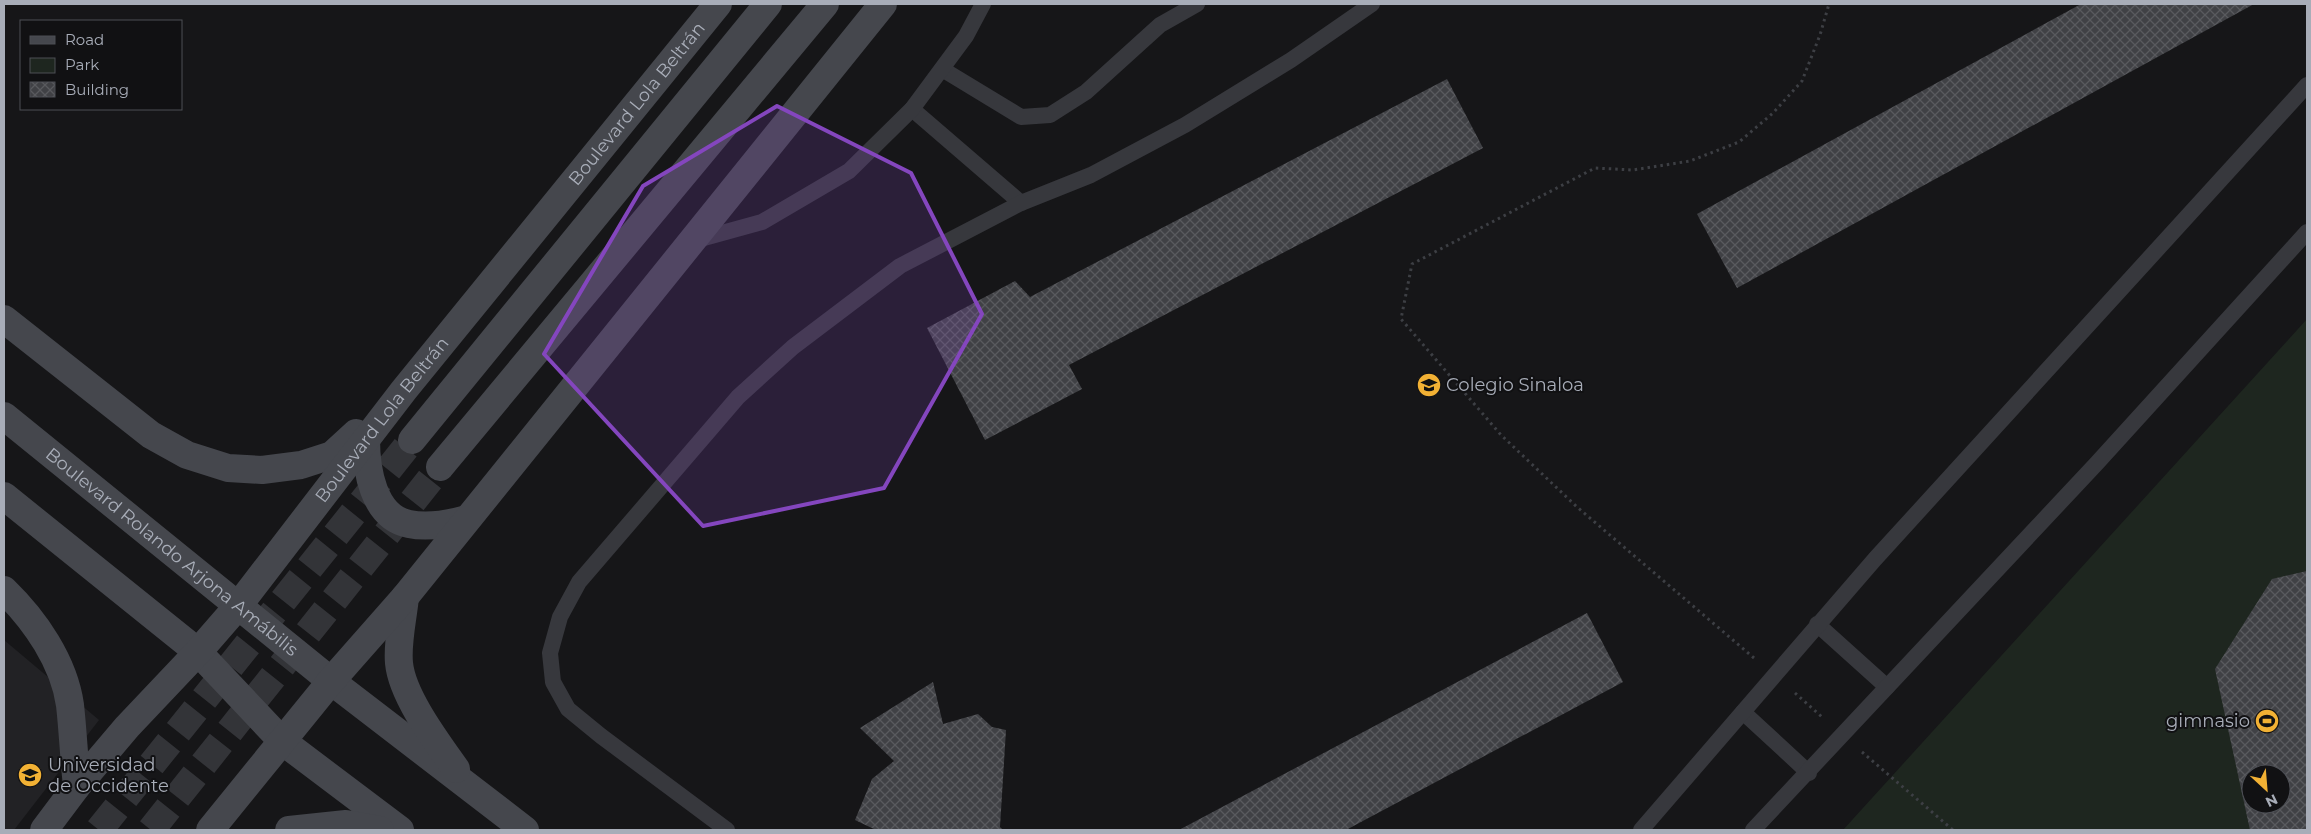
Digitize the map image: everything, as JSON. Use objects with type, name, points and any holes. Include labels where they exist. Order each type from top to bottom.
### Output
[{"type":"main road","name":"Boulevard Lola Beltrán","points":[[44,830],[77,786],[127,727],[198,652],[238,606],[404,390],[718,4]]},
{"type":"main road","name":"Boulevard Lola Beltrán","points":[[412,440],[768,4]]},
{"type":"main road","points":[[440,466],[826,4]]},
{"type":"main road","points":[[210,830],[287,746],[467,519],[883,4]]},
{"type":"main road","points":[[4,319],[151,435],[187,455],[228,468],[262,470],[282,468],[301,465],[332,455],[404,390]]},
{"type":"main road","name":"Boulevard Rolando Arjona Amábilis","points":[[4,416],[336,685],[525,830]]},
{"type":"main road","points":[[366,439],[366,459],[376,496],[386,512],[408,524],[442,525],[467,519]]},
{"type":"main road","points":[[4,496],[198,652],[287,746],[400,830]]},
{"type":"main road","points":[[4,590],[47,644],[61,672],[70,705],[77,786]]},
{"type":"main road","points":[[405,597],[399,663],[409,694],[428,729],[468,786]]},
{"type":"main road","points":[[289,830],[346,824],[380,830]]},
{"type":"lane","points":[[689,243],[762,222],[850,171],[912,109],[966,36],[983,4]]},
{"type":"lane","points":[[942,69],[1021,117],[1050,115],[1086,92],[1160,25],[1197,4]]},
{"type":"lane","points":[[727,830],[601,736],[568,708],[553,682],[550,653],[560,617],[580,582],[738,397],[779,360],[900,266],[1021,203],[1091,175],[1185,125],[1291,60],[1372,4]]},
{"type":"lane","points":[[1641,830],[1881,551],[2307,85]]},
{"type":"lane","points":[[912,109],[1021,203]]},
{"type":"lane","points":[[1753,830],[1809,773],[2097,463],[2307,232]]},
{"type":"lane","points":[[1817,624],[1887,687]]},
{"type":"lane","points":[[1743,712],[1809,773]]},
{"type":"path","points":[[1828,4],[1820,35],[1802,81],[1773,113],[1738,142],[1690,161],[1633,170],[1595,168],[1412,264],[1401,319],[1501,435],[1577,508],[1774,674],[1953,830]]},
{"type":"highlighted area","points":[[777,106],[911,173],[982,314],[884,488],[703,526],[544,354],[643,186]]},
{"type":"shaded area","name":"Universidad de Occidente","points":[[4,640],[99,720],[14,830],[4,830]]},
{"type":"green space","points":[[2307,319],[2307,830],[1843,830]]},
{"type":"building","points":[[2081,4],[2254,4],[1737,288],[1697,214]]},
{"type":"building","points":[[1447,79],[1483,148],[1069,365],[1082,389],[985,440],[927,328],[1015,281],[1030,297]]},
{"type":"building","name":"gimnasio","points":[[2307,571],[2307,830],[2250,830],[2247,814],[2291,814],[2291,764],[2241,764],[2241,789],[2215,669],[2272,579]]},
{"type":"building","points":[[1587,613],[1623,682],[1346,830],[1179,830]]},
{"type":"building","points":[[933,682],[943,724],[978,714],[992,727],[1006,730],[1000,827],[1003,830],[876,830],[855,820],[872,779],[894,761],[860,728]]},
{"type":"tunnel","points":[[99,830],[412,440]]},
{"type":"tunnel","points":[[151,830],[440,467]]},
{"type":"place","name":"Colegio Sinaloa","points":[[1429,385]]},
{"type":"place","name":"gimnasio","points":[[2267,721]]},
{"type":"place","name":"Universidad de Occidente","points":[[30,775]]}]
